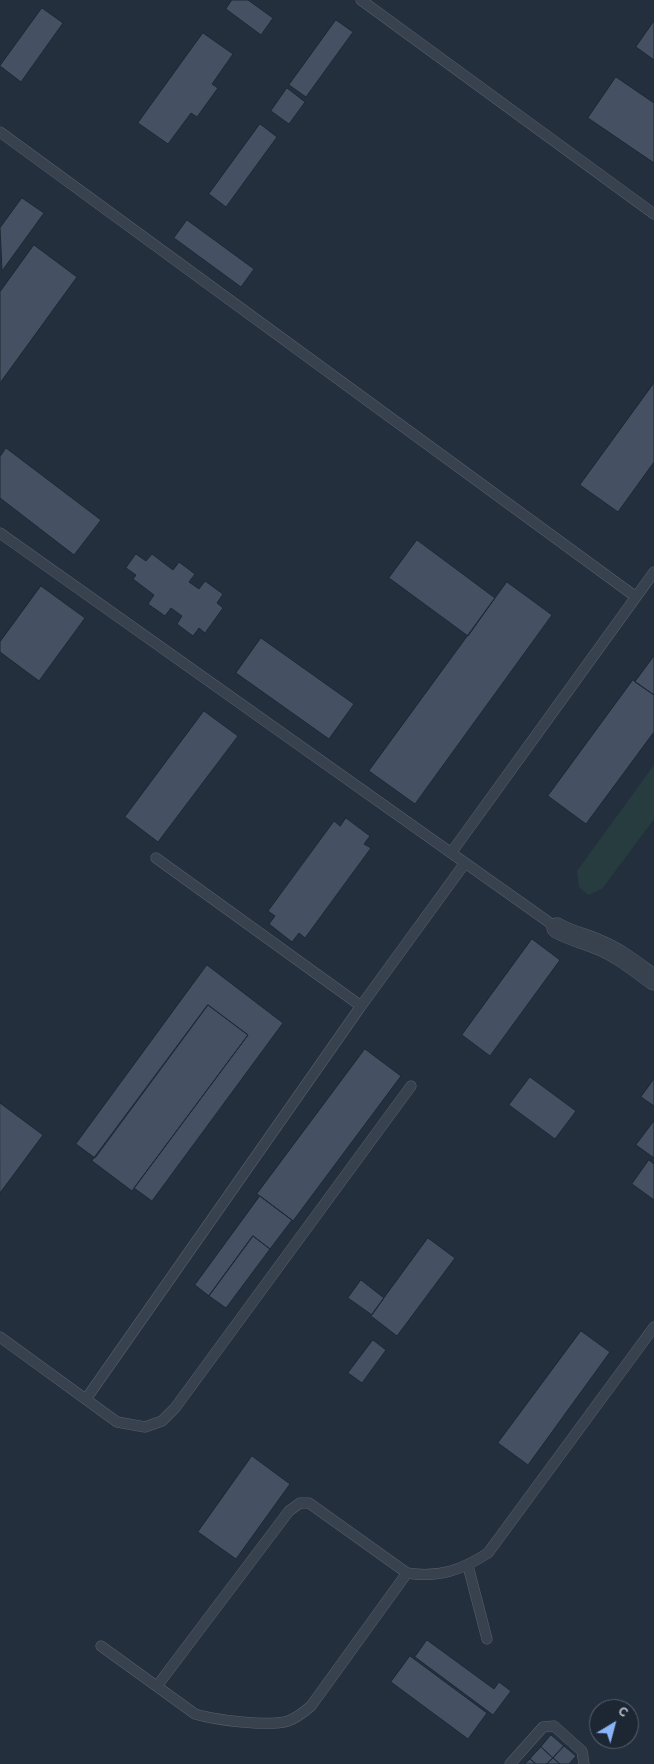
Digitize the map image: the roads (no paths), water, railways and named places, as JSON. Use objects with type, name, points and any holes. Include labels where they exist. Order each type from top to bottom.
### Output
[{"type":"street","points":[[557,928],[572,937],[616,952],[654,980]]},
{"type":"lane","points":[[361,0],[654,214]]},
{"type":"lane","points":[[0,132],[636,597]]},
{"type":"lane","points":[[0,534],[557,928]]},
{"type":"lane","points":[[451,853],[654,572]]},
{"type":"lane","points":[[156,858],[361,1006]]},
{"type":"lane","points":[[86,1399],[361,1006],[465,863]]},
{"type":"lane","points":[[0,1337],[117,1422],[144,1427],[162,1421],[181,1400],[412,1086]]},
{"type":"lane","points":[[157,1686],[289,1511],[300,1503],[309,1503],[407,1573],[424,1576],[446,1574],[468,1566],[488,1553],[654,1328]]},
{"type":"lane","points":[[468,1566],[487,1640]]},
{"type":"lane","points":[[101,1646],[195,1714],[213,1719],[274,1723],[288,1721],[302,1715],[311,1706],[407,1573]]},
{"type":"lane","points":[[510,1764],[543,1727],[554,1726],[582,1751],[583,1764]]}]
